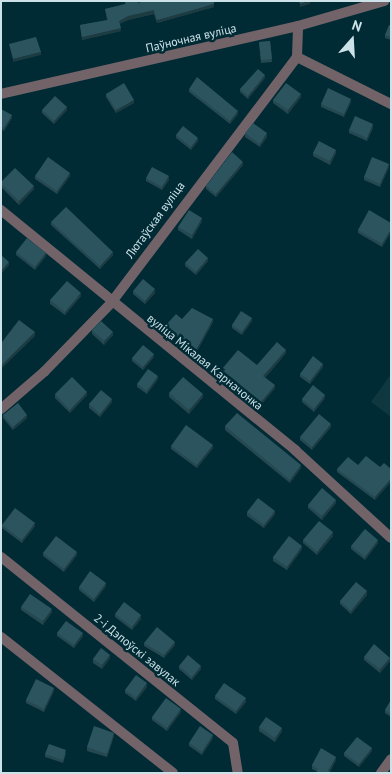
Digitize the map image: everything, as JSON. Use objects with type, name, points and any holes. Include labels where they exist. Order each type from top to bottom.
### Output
[{"type":"street","name":"Паўночная вуліца","points":[[1,94],[298,26],[384,1]]},
{"type":"street","points":[[298,26],[297,57],[391,104]]},
{"type":"street","name":"Лютаўская вуліца","points":[[1,409],[44,372],[111,303],[297,57]]},
{"type":"street","name":"вуліца Мікалая Карначонка","points":[[1,210],[111,303],[295,450],[391,538]]},
{"type":"street","name":"2-і Дэпоўскі завулак","points":[[1,557],[233,743],[238,773]]},
{"type":"street","points":[[1,637],[173,773]]},
{"type":"street","points":[[381,773],[391,759]]},
{"type":"shaded area","points":[[391,374],[391,417],[371,402]]},
{"type":"building","points":[[125,1],[138,1],[138,3],[143,1],[214,1],[214,4],[157,20],[154,10],[128,16],[119,21],[121,28],[82,37],[80,25],[108,20],[105,9],[126,4]]},
{"type":"building","points":[[389,25],[391,26],[391,37],[385,35]]},
{"type":"building","points":[[36,37],[41,52],[13,59],[9,44]]},
{"type":"building","points":[[270,41],[272,59],[261,60],[259,42]]},
{"type":"building","points":[[258,69],[265,75],[248,96],[240,89]]},
{"type":"building","points":[[197,77],[238,111],[230,121],[189,89]]},
{"type":"building","points":[[124,83],[134,100],[116,110],[106,94]]},
{"type":"building","points":[[286,83],[301,94],[288,110],[273,100]]},
{"type":"building","points":[[328,88],[351,99],[344,114],[321,104]]},
{"type":"building","points":[[55,96],[67,107],[54,121],[42,110]]},
{"type":"building","points":[[1,109],[12,115],[4,128],[1,126]]},
{"type":"building","points":[[355,116],[373,124],[367,138],[349,130]]},
{"type":"building","points":[[253,123],[267,133],[260,144],[245,133]]},
{"type":"building","points":[[183,126],[198,138],[191,147],[176,135]]},
{"type":"building","points":[[319,141],[336,150],[330,161],[313,153]]},
{"type":"building","points":[[232,152],[243,162],[216,194],[206,186]]},
{"type":"building","points":[[48,157],[70,173],[57,191],[35,176]]},
{"type":"building","points":[[372,157],[389,164],[380,184],[364,177]]},
{"type":"building","points":[[152,167],[169,176],[162,187],[146,178]]},
{"type":"building","points":[[15,168],[34,186],[19,201],[1,184]]},
{"type":"building","points":[[66,207],[113,252],[100,266],[51,222]]},
{"type":"building","points":[[189,210],[202,218],[192,235],[178,227]]},
{"type":"building","points":[[369,210],[391,223],[391,229],[382,244],[358,230]]},
{"type":"building","points":[[27,238],[46,253],[35,267],[16,252]]},
{"type":"building","points":[[198,249],[208,258],[196,272],[185,263]]},
{"type":"building","points":[[1,255],[9,262],[1,271]]},
{"type":"building","points":[[143,279],[155,289],[145,301],[133,291]]},
{"type":"building","points":[[67,281],[81,293],[65,312],[50,300]]},
{"type":"building","points":[[192,308],[213,319],[196,350],[166,325],[176,314],[182,319]]},
{"type":"building","points":[[241,311],[252,318],[242,332],[232,325]]},
{"type":"building","points":[[19,320],[35,332],[1,366],[1,341]]},
{"type":"building","points":[[101,321],[113,332],[104,341],[92,330]]},
{"type":"building","points":[[277,342],[286,350],[263,376],[275,385],[261,402],[222,369],[238,350],[257,365]]},
{"type":"building","points":[[143,345],[154,354],[143,367],[132,358]]},
{"type":"building","points":[[313,356],[323,364],[310,381],[300,374]]},
{"type":"building","points":[[148,369],[158,376],[147,391],[137,384]]},
{"type":"building","points":[[72,377],[87,392],[70,410],[55,394]]},
{"type":"building","points":[[183,377],[203,394],[189,410],[169,393]]},
{"type":"building","points":[[313,385],[325,395],[314,409],[302,399]]},
{"type":"building","points":[[101,390],[112,399],[100,414],[89,404]]},
{"type":"building","points":[[18,403],[27,415],[13,427],[3,415]]},
{"type":"building","points":[[237,413],[301,465],[290,480],[225,426]]},
{"type":"building","points":[[319,414],[331,424],[312,447],[300,437]]},
{"type":"building","points":[[186,425],[213,445],[197,465],[171,446]]},
{"type":"building","points":[[366,456],[380,467],[384,463],[391,469],[391,479],[375,497],[337,469],[348,457],[358,465]]},
{"type":"building","points":[[322,488],[336,500],[322,516],[308,505]]},
{"type":"building","points":[[258,498],[275,511],[264,525],[247,512]]},
{"type":"building","points":[[15,508],[35,523],[22,540],[2,525]]},
{"type":"building","points":[[319,521],[333,532],[317,552],[303,540]]},
{"type":"building","points":[[365,529],[378,540],[365,557],[351,546]]},
{"type":"building","points":[[56,536],[77,552],[64,569],[43,553]]},
{"type":"building","points":[[289,536],[302,546],[287,567],[273,557]]},
{"type":"building","points":[[90,571],[106,583],[94,599],[79,587]]},
{"type":"building","points":[[356,582],[367,591],[351,611],[340,601]]},
{"type":"building","points":[[30,594],[52,609],[43,621],[21,607]]},
{"type":"building","points":[[124,602],[141,615],[132,627],[115,614]]},
{"type":"building","points":[[66,621],[83,633],[74,645],[57,633]]},
{"type":"building","points":[[157,627],[175,642],[164,655],[144,643]]},
{"type":"building","points":[[374,644],[390,658],[380,669],[364,657]]},
{"type":"building","points":[[101,648],[110,655],[102,665],[93,659]]},
{"type":"building","points":[[188,655],[201,666],[192,677],[179,666]]},
{"type":"building","points":[[136,675],[147,683],[136,698],[125,690]]},
{"type":"building","points":[[36,679],[54,688],[44,709],[26,700]]},
{"type":"building","points":[[224,683],[246,698],[236,711],[215,696]]},
{"type":"building","points":[[166,698],[181,709],[167,728],[152,717]]},
{"type":"building","points":[[391,700],[391,714],[385,710]]},
{"type":"building","points":[[266,717],[282,728],[275,738],[259,727]]},
{"type":"building","points":[[94,726],[114,733],[107,754],[87,747]]},
{"type":"building","points":[[200,726],[213,735],[202,752],[189,743]]},
{"type":"building","points":[[357,737],[372,748],[359,764],[344,753]]},
{"type":"building","points":[[49,744],[66,750],[63,760],[45,754]]},
{"type":"building","points":[[321,748],[336,757],[328,771],[332,773],[316,773],[318,769],[312,765]]}]
